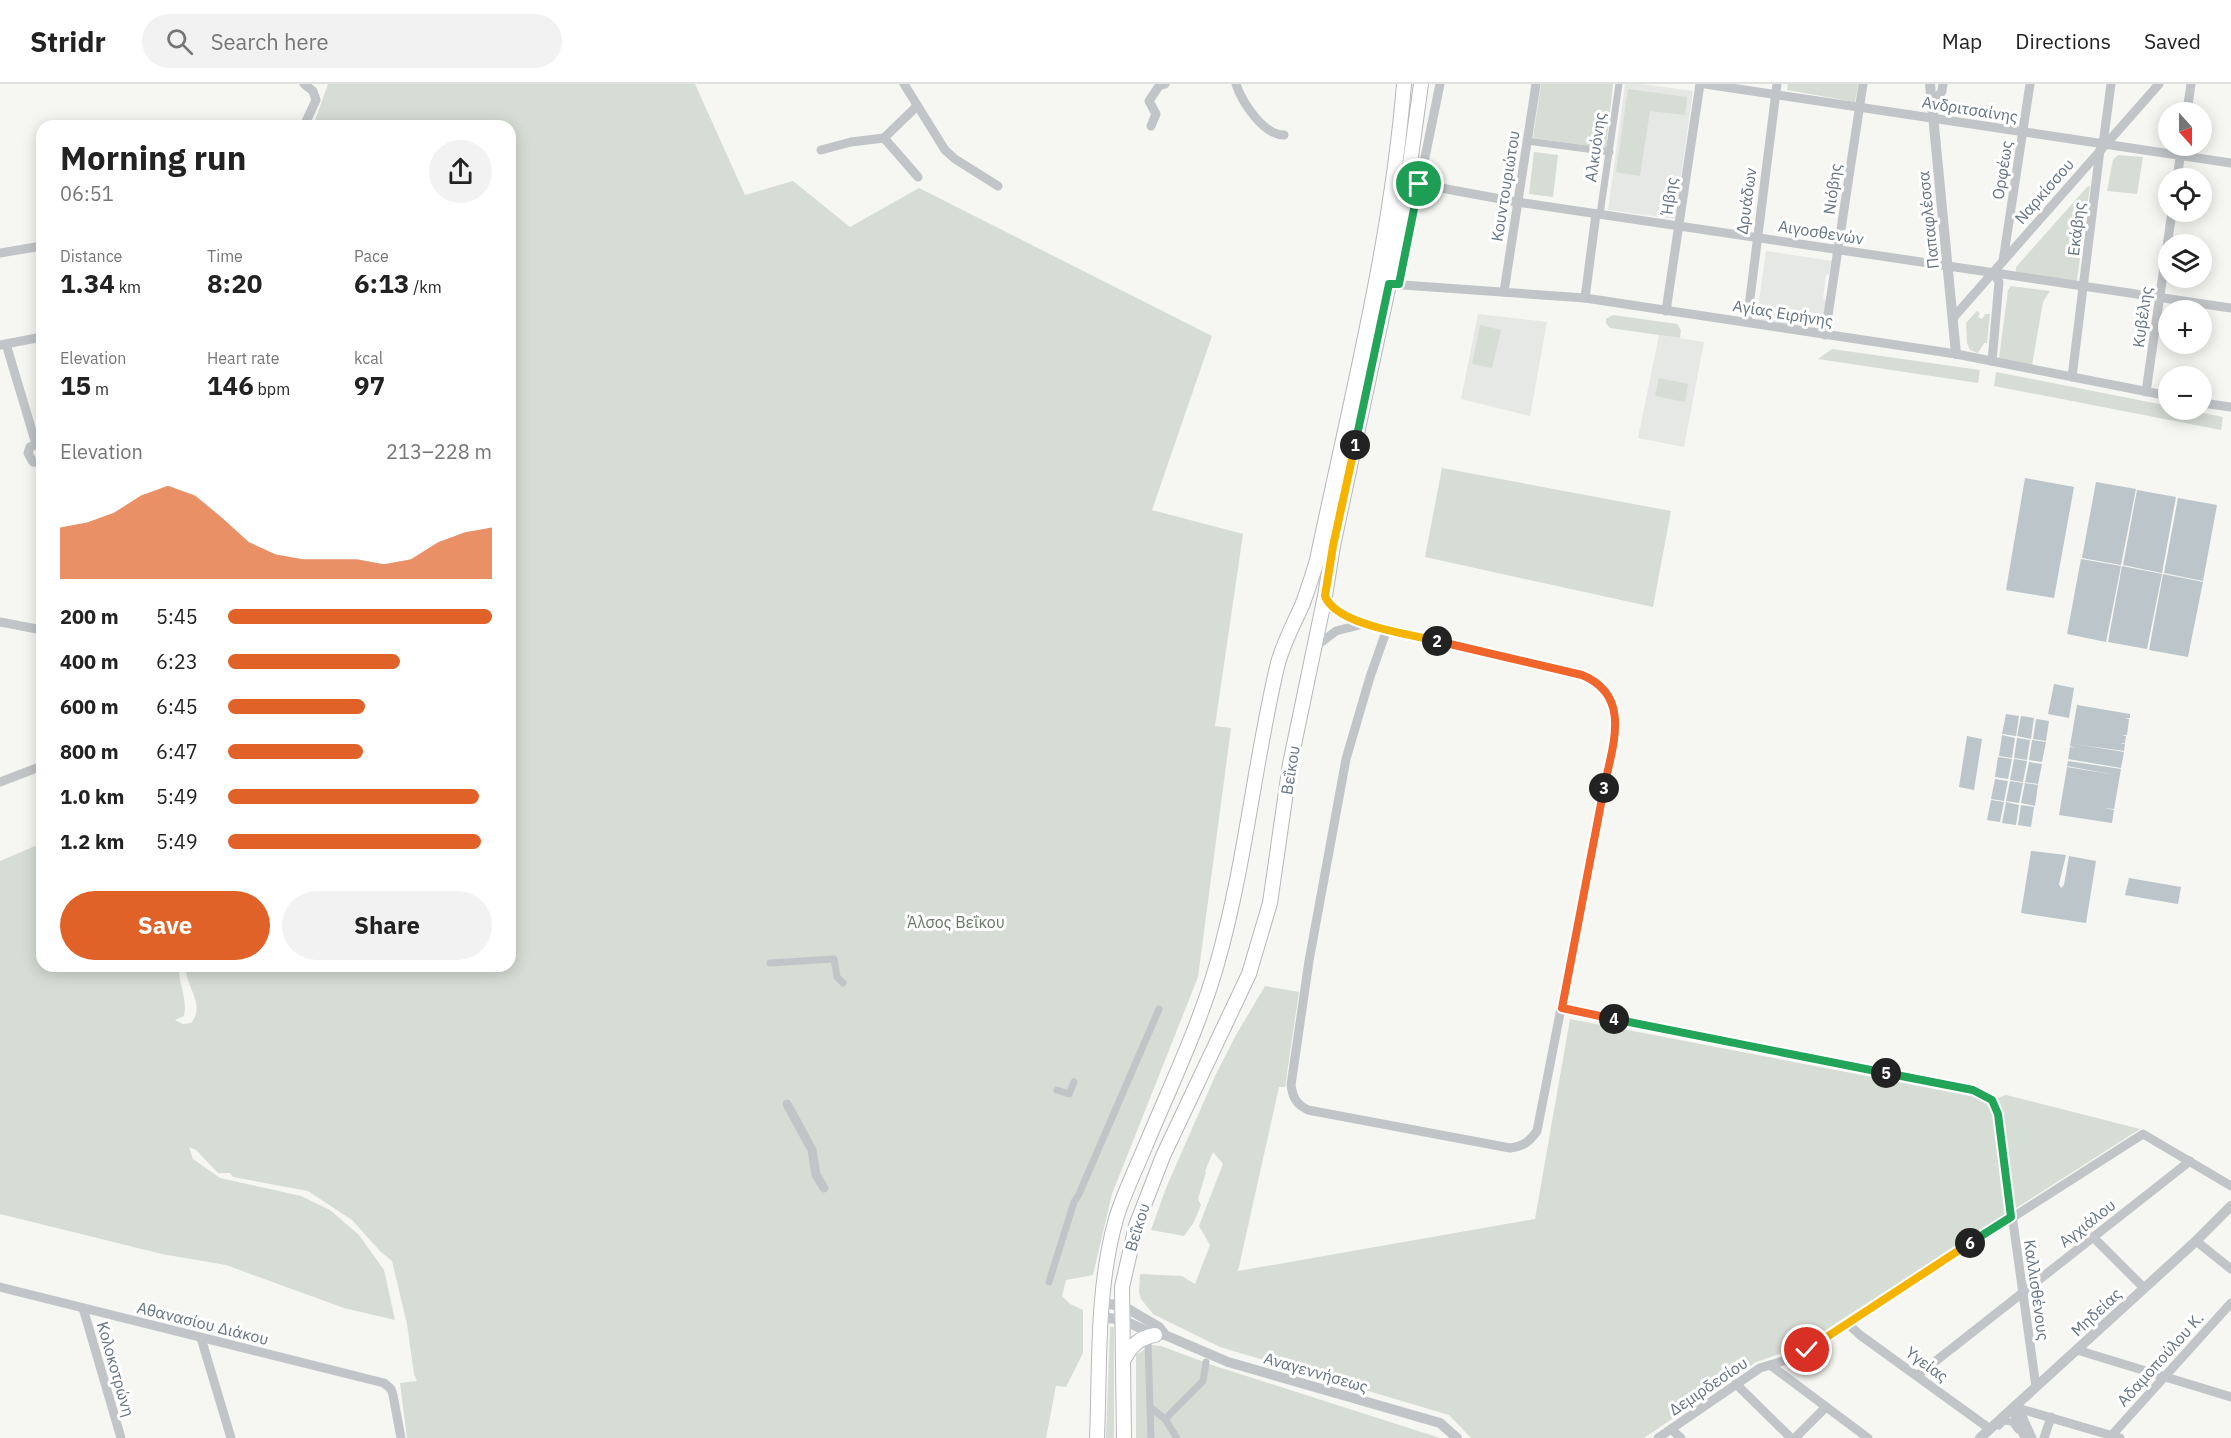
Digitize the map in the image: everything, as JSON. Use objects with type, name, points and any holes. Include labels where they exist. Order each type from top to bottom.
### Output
[{"type":"main road","name":"Βεΐκου","points":[[1098,1438],[1101,1310],[1106,1258],[1117,1217],[1196,1027],[1217,966],[1227,927],[1278,664],[1303,603],[1317,560],[1374,289],[1393,182],[1404,84]]},
{"type":"main road","name":"Βεΐκου","points":[[1124,1438],[1122,1287],[1136,1226],[1163,1156],[1241,993],[1264,926],[1277,859],[1290,764],[1325,596],[1333,546],[1394,284],[1414,181],[1421,84]]},
{"type":"main road","points":[[1124,1361],[1129,1349],[1138,1341],[1156,1338]]},
{"type":"street","points":[[904,84],[945,150],[955,159],[998,186]]},
{"type":"street","points":[[1152,126],[1156,114],[1149,101],[1158,86],[1165,84]]},
{"type":"street","points":[[1236,84],[1243,99],[1266,129],[1271,133],[1284,135]]},
{"type":"street","points":[[1414,181],[1440,84]]},
{"type":"street","name":"Κουντουριώτου","points":[[1504,292],[1536,84]]},
{"type":"street","name":"Αλκυόνης","points":[[1584,298],[1610,152],[1619,84]]},
{"type":"street","name":"Ανδριτσαίνης","points":[[1703,84],[1859,107],[1932,112],[2023,132],[2103,146],[2158,149]]},
{"type":"street","name":"Ήβης","points":[[1666,312],[1703,84]]},
{"type":"street","name":"Δρυάδων","points":[[1747,322],[1777,84]]},
{"type":"street","name":"Νιόβης","points":[[1825,334],[1863,84]]},
{"type":"street","name":"Παπαφλέσσα","points":[[1930,84],[1956,354]]},
{"type":"street","points":[[1932,112],[1942,92],[1943,84]]},
{"type":"street","name":"Ορφέως","points":[[2003,261],[2030,84]]},
{"type":"street","name":"Εκάβης","points":[[2072,377],[2111,84]]},
{"type":"street","name":"Ναρκίσσου","points":[[1953,318],[2159,84]]},
{"type":"street","points":[[2188,102],[2191,84]]},
{"type":"street","points":[[307,85],[315,94],[316,102],[307,120]]},
{"type":"street","points":[[821,150],[851,142],[884,138],[917,106]]},
{"type":"street","points":[[884,138],[918,177]]},
{"type":"street","points":[[1527,141],[1610,152]]},
{"type":"street","name":"Ανδριτσαίνης","points":[[2204,156],[2231,163]]},
{"type":"street","name":"Αιγοσθενών","points":[[1414,181],[1517,202],[2231,308]]},
{"type":"street","name":"Κυβέλης","points":[[2146,392],[2171,222]]},
{"type":"street","points":[[0,253],[36,247]]},
{"type":"street","points":[[1992,361],[1999,282],[1993,272]]},
{"type":"street","name":"Αγίας Ειρήνης","points":[[1394,284],[1584,298],[1956,354],[2158,394]]},
{"type":"street","points":[[36,338],[3,345],[36,436]]},
{"type":"street","points":[[2212,405],[2231,408]]},
{"type":"street","points":[[36,446],[29,450],[29,457],[36,463]]},
{"type":"street","points":[[1325,596],[1331,606],[1363,624],[1387,629],[1582,675],[1596,682],[1610,699],[1614,713],[1615,732],[1562,1008],[1537,1131],[1530,1141],[1522,1146],[1510,1148],[1308,1110],[1299,1105],[1292,1096],[1291,1085],[1309,961],[1346,759],[1387,629]]},
{"type":"street","points":[[0,622],[36,629]]},
{"type":"street","points":[[1313,648],[1336,631],[1363,624]]},
{"type":"street","points":[[0,782],[36,768]]},
{"type":"street","points":[[770,963],[834,959],[837,977],[843,983]]},
{"type":"street","name":"Καλλισθένους","points":[[1562,1008],[1973,1090],[1986,1095],[1992,1100],[1998,1114],[2036,1387]]},
{"type":"street","points":[[1049,1282],[1074,1202],[1159,1009]]},
{"type":"street","points":[[1057,1090],[1069,1094],[1074,1082]]},
{"type":"street","points":[[787,1104],[812,1150],[816,1175],[824,1188]]},
{"type":"street","name":"Δεμιρδεσίου","points":[[1658,1438],[1760,1368],[1792,1358],[1848,1324],[2143,1134],[2190,1161]]},
{"type":"street","points":[[2190,1161],[2231,1186]]},
{"type":"street","name":"Αγχιάλου","points":[[1918,1376],[2190,1161]]},
{"type":"street","name":"Μηδείας","points":[[1980,1438],[2078,1350],[2231,1206]]},
{"type":"street","points":[[2094,1237],[2144,1288]]},
{"type":"street","points":[[2196,1240],[2231,1269]]},
{"type":"street","name":"Αθανασίου Διάκου","points":[[0,1287],[379,1381],[388,1386],[393,1395],[401,1438]]},
{"type":"street","name":"Αδαμοπούλου Κ.","points":[[2116,1437],[2165,1375],[2231,1303]]},
{"type":"street","name":"Κολοκοτρώνη","points":[[83,1308],[121,1438]]},
{"type":"street","name":"Αναγεννήσεως","points":[[1101,1310],[1123,1313],[1156,1338],[1219,1359],[1440,1423],[1457,1438]]},
{"type":"street","name":"Υγείας","points":[[1848,1324],[1918,1376],[1988,1433]]},
{"type":"street","points":[[201,1338],[231,1438]]},
{"type":"street","points":[[1151,1438],[1150,1407],[1156,1338]]},
{"type":"street","points":[[2078,1350],[2231,1397]]},
{"type":"street","points":[[1166,1419],[1203,1382],[1206,1362]]},
{"type":"street","points":[[1770,1365],[1868,1438]]},
{"type":"street","points":[[1736,1384],[1793,1438],[1826,1407]]},
{"type":"street","points":[[1150,1407],[1166,1419],[1176,1438]]},
{"type":"street","points":[[2014,1407],[2116,1437]]},
{"type":"street","points":[[2014,1407],[2024,1438]]},
{"type":"street","points":[[2014,1407],[2022,1416],[2032,1438]]},
{"type":"street","points":[[2044,1438],[2051,1417]]},
{"type":"street","points":[[1988,1433],[2004,1421],[2012,1422],[2024,1438]]},
{"type":"street","points":[[1671,1429],[1681,1438]]},
{"type":"shaded area","points":[[1625,84],[1693,91],[1675,219],[1608,210]]},
{"type":"shaded area","points":[[1766,251],[1832,261],[1829,274],[1826,275],[1823,299],[1826,300],[1821,331],[1756,322]]},
{"type":"shaded area","points":[[1478,314],[1547,322],[1530,416],[1461,399]]},
{"type":"shaded area","points":[[1659,335],[1704,342],[1684,447],[1638,438]]},
{"type":"shaded area","points":[[2025,478],[2074,487],[2054,598],[2006,590]]},
{"type":"shaded area","points":[[2096,482],[2136,489],[2121,565],[2082,558]]},
{"type":"shaded area","points":[[2137,490],[2176,497],[2162,573],[2123,565]]},
{"type":"shaded area","points":[[2178,498],[2217,505],[2203,581],[2164,573]]},
{"type":"shaded area","points":[[2081,559],[2121,566],[2106,642],[2067,634]]},
{"type":"shaded area","points":[[2122,566],[2162,574],[2147,649],[2108,642]]},
{"type":"shaded area","points":[[2163,574],[2203,582],[2188,657],[2149,650]]},
{"type":"shaded area","points":[[2054,684],[2074,688],[2069,718],[2048,714]]},
{"type":"shaded area","points":[[2077,705],[2130,714],[2130,718],[2125,718],[2129,719],[2127,735],[2122,735],[2126,736],[2125,743],[2120,743],[2125,744],[2124,751],[2075,744],[2124,752],[2121,768],[2068,759],[2070,747],[2075,748],[2070,746]]},
{"type":"shaded area","points":[[2006,714],[2019,716],[2016,736],[2002,734]]},
{"type":"shaded area","points":[[2021,716],[2034,718],[2031,739],[2017,736]]},
{"type":"shaded area","points":[[2036,719],[2049,721],[2046,741],[2033,739]]},
{"type":"shaded area","points":[[2002,735],[2015,738],[2012,758],[1999,756]]},
{"type":"shaded area","points":[[1967,736],[1982,739],[1974,790],[1959,787]]},
{"type":"shaded area","points":[[2017,738],[2030,740],[2027,760],[2014,758]]},
{"type":"shaded area","points":[[2032,740],[2046,742],[2042,762],[2029,760]]},
{"type":"shaded area","points":[[1998,757],[2012,759],[2008,779],[1995,777]]},
{"type":"shaded area","points":[[2014,759],[2027,761],[2023,782],[2010,780]]},
{"type":"shaded area","points":[[2068,761],[2121,769],[2114,809],[2104,808],[2114,810],[2112,823],[2059,815],[2067,767],[2116,775],[2067,766]]},
{"type":"shaded area","points":[[2029,762],[2042,764],[2038,784],[2025,782]]},
{"type":"shaded area","points":[[1995,779],[2008,781],[2004,801],[1991,799]]},
{"type":"shaded area","points":[[2010,781],[2023,783],[2019,803],[2006,801]]},
{"type":"shaded area","points":[[2025,783],[2038,785],[2035,806],[2021,803]]},
{"type":"shaded area","points":[[1991,800],[2004,802],[2000,822],[1987,820]]},
{"type":"shaded area","points":[[2006,802],[2019,805],[2016,825],[2002,823]]},
{"type":"shaded area","points":[[2021,805],[2034,807],[2031,827],[2018,825]]},
{"type":"shaded area","points":[[2031,851],[2066,855],[2059,884],[2061,888],[2064,885],[2069,856],[2096,861],[2086,923],[2021,913]]},
{"type":"shaded area","points":[[2129,878],[2181,887],[2178,904],[2125,895]]},
{"type":"green space","name":"Άλσος Βεΐκου","points":[[328,84],[695,84],[745,195],[793,181],[850,227],[919,188],[1212,336],[1152,510],[1243,534],[1215,726],[1231,728],[1198,977],[1112,1194],[1093,1275],[1066,1280],[1062,1296],[1070,1304],[1083,1310],[1083,1353],[1066,1387],[1056,1386],[1046,1438],[407,1438],[400,1383],[417,1381],[407,1324],[392,1261],[352,1220],[308,1191],[233,1177],[230,1173],[218,1173],[196,1150],[189,1147],[193,1159],[220,1178],[301,1196],[330,1210],[359,1235],[384,1270],[395,1320],[344,1308],[226,1265],[162,1254],[0,1214],[0,861],[36,846],[36,972],[179,972],[185,1009],[184,1016],[175,1020],[183,1024],[191,1023],[197,1009],[186,972],[516,972],[516,120],[315,120]]},
{"type":"green space","points":[[1541,84],[1613,84],[1606,148],[1533,138]]},
{"type":"green space","points":[[1788,84],[1858,84],[1855,102],[1787,90]]},
{"type":"green space","points":[[1628,89],[1687,97],[1685,115],[1650,111],[1640,176],[1616,172]]},
{"type":"green space","points":[[1534,152],[1558,155],[1553,197],[1529,194]]},
{"type":"green space","points":[[2118,155],[2143,157],[2137,194],[2107,191],[2113,160]]},
{"type":"green space","points":[[2090,186],[2077,280],[2016,272],[2016,267]]},
{"type":"green space","points":[[2011,286],[2050,291],[2043,302],[2032,365],[1999,358],[2008,290]]},
{"type":"green space","points":[[1977,311],[1980,313],[1978,317],[1982,319],[1985,314],[1990,314],[1987,343],[1984,343],[1978,353],[1970,350],[1967,343],[1966,323]]},
{"type":"green space","points":[[1613,315],[1677,324],[1681,330],[1680,338],[1610,328],[1606,319]]},
{"type":"green space","points":[[1480,325],[1501,330],[1492,368],[1472,364]]},
{"type":"green space","points":[[1832,349],[1980,370],[1978,383],[1818,359]]},
{"type":"green space","points":[[1996,372],[2158,404],[2158,418],[1994,386]]},
{"type":"green space","points":[[1659,378],[1688,384],[1685,402],[1655,396]]},
{"type":"green space","points":[[2212,415],[2223,417],[2221,430],[2169,420],[2212,420]]},
{"type":"green space","points":[[1442,468],[1671,511],[1653,607],[1425,557]]},
{"type":"green space","points":[[1265,986],[1299,992],[1285,1087],[1279,1087],[1238,1271],[1535,1219],[1570,1019],[1992,1100],[2006,1095],[2140,1129],[1797,1348],[1756,1362],[1644,1438],[1471,1438],[1449,1415],[1220,1347],[1153,1314],[1141,1299],[1140,1274],[1182,1276],[1195,1284],[1210,1245],[1199,1226],[1223,1164],[1213,1152],[1205,1171],[1198,1199],[1201,1205],[1194,1222],[1184,1236],[1151,1230],[1166,1188],[1216,1074]]},
{"type":"green space","points":[[1110,1327],[1114,1327],[1114,1438],[1106,1438]]},
{"type":"green space","points":[[1151,1345],[1161,1346],[1212,1365],[1440,1438],[1136,1438],[1136,1355]]},
{"type":"route","points":[[1419,184],[1399,284],[1389,284],[1333,546],[1325,596],[1335,609],[1363,624],[1582,675],[1596,682],[1607,693],[1616,725],[1562,1008],[1973,1090],[1992,1100],[1998,1114],[2011,1217],[1807,1350]]}]
